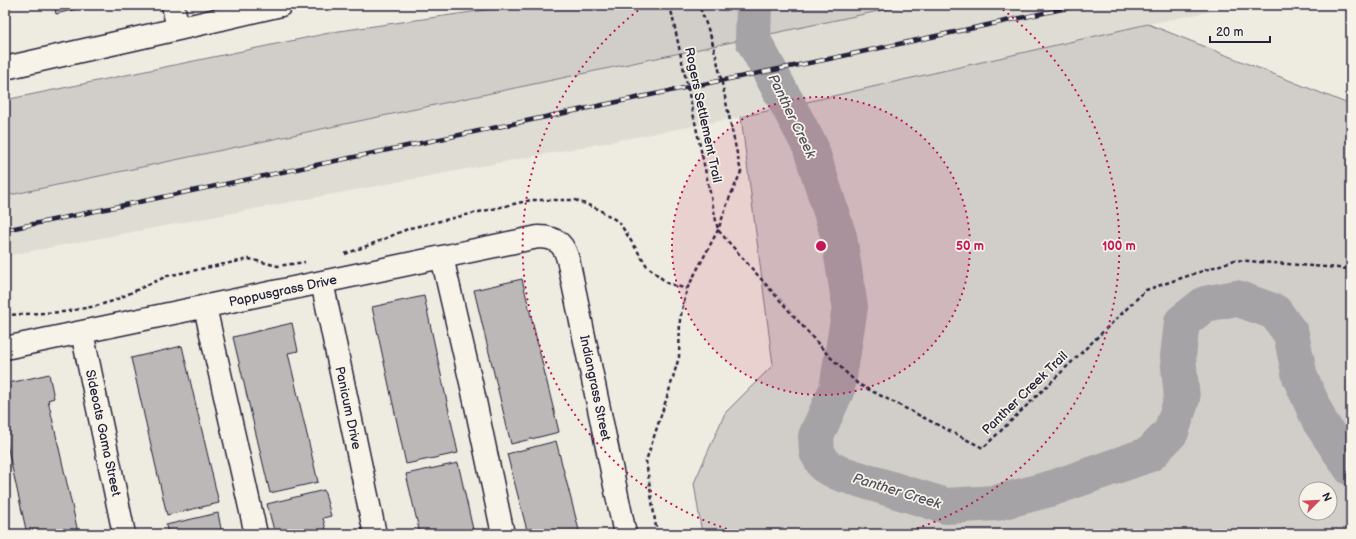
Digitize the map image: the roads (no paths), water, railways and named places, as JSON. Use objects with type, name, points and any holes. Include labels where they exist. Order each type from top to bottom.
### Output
[{"type":"street","points":[[173,5],[178,29]]},
{"type":"street","points":[[5,68],[281,5]]},
{"type":"street","name":"Pappusgrass Drive","points":[[5,348],[538,237],[554,239],[561,243]]},
{"type":"street","name":"Indiangrass Street","points":[[561,243],[568,256],[625,534]]},
{"type":"street","points":[[442,257],[472,387],[503,534]]},
{"type":"street","name":"Panicum Drive","points":[[322,282],[375,534]]},
{"type":"street","points":[[205,307],[256,534]]},
{"type":"street","name":"Sideoats Gama Street","points":[[82,332],[124,534]]},
{"type":"waterway","name":"Panther Creek","points":[[754,5],[753,40],[810,146],[839,237],[850,307],[837,389],[816,436],[817,452],[825,466],[839,473],[946,506],[996,503],[1053,488],[1150,454],[1171,432],[1182,399],[1178,356],[1182,322],[1205,304],[1236,298],[1275,312],[1291,334],[1300,377],[1320,422],[1351,468]]},
{"type":"railway","points":[[5,230],[824,60],[1081,5]]}]
